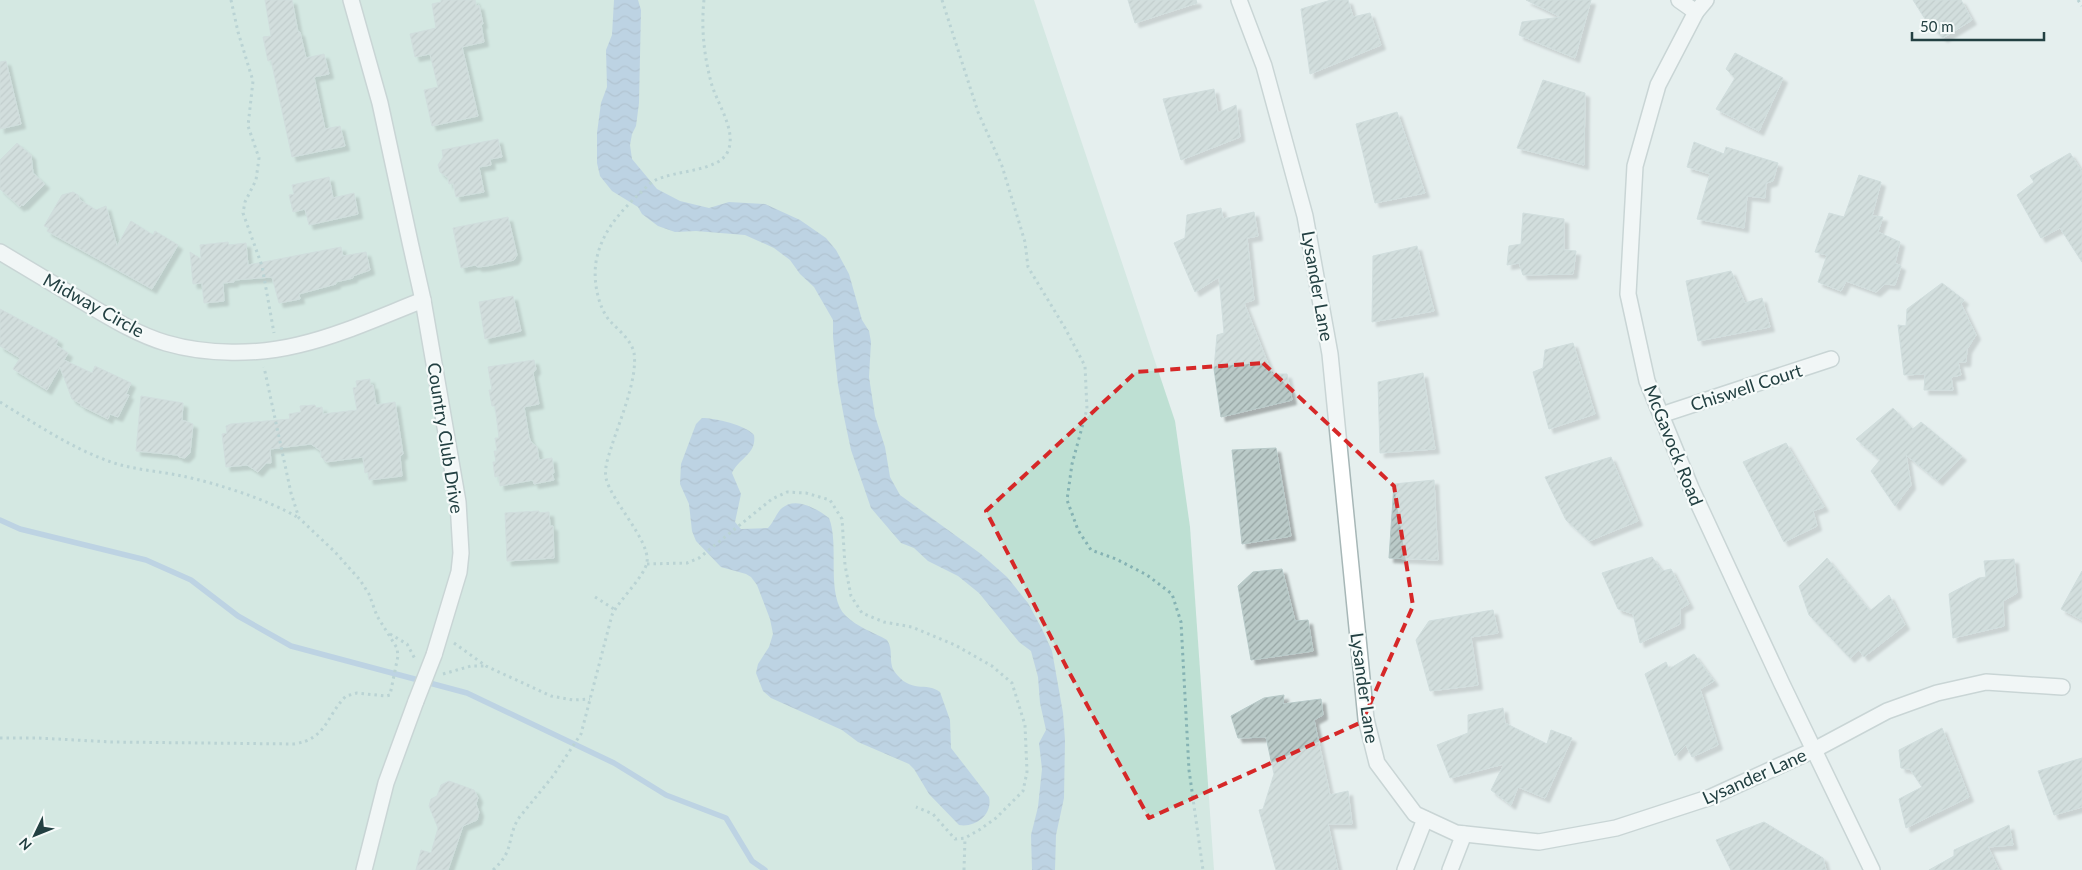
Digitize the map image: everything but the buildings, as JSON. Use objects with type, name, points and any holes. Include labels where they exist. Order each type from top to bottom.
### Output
[{"type":"street","name":"Country Club Drive","points":[[351,0],[380,103],[423,300],[457,495],[461,553],[459,572],[442,633],[386,783],[364,870]]},
{"type":"street","name":"Lysander Lane","points":[[1239,0],[1264,66],[1307,226],[1330,354],[1366,719],[1377,764],[1415,814],[1456,833],[1540,842],[1616,828],[1711,797],[1814,750],[1887,711],[1937,694],[1986,682],[2062,687]]},
{"type":"street","points":[[1679,0],[1701,6]]},
{"type":"street","name":"McGavock Road","points":[[1701,6],[1658,85],[1634,166],[1628,294],[1647,381],[1691,488],[1872,870]]},
{"type":"street","name":"Midway Circle","points":[[0,252],[121,324],[167,343],[207,350],[246,352],[276,350],[331,336],[423,300]]},
{"type":"street","name":"Chiswell Court","points":[[1661,415],[1831,359]]},
{"type":"street","points":[[1405,870],[1426,819]]},
{"type":"street","points":[[1450,870],[1464,834]]},
{"type":"path","points":[[231,0],[238,32],[253,81],[248,126],[259,158],[256,180],[245,202],[243,213],[262,266],[275,339]]},
{"type":"path","points":[[493,870],[502,862],[509,851],[514,826],[518,819],[579,739],[608,624],[614,609],[647,564],[647,555],[606,478],[607,461],[626,402],[632,376],[634,354],[624,335],[608,318],[598,298],[596,263],[608,228],[624,208],[653,181],[690,169],[710,166],[722,160],[729,150],[729,132],[711,83],[703,40],[704,0]]},
{"type":"path","points":[[942,0],[978,112],[1002,166],[1025,242],[1028,267],[1065,328],[1085,366],[1086,409],[1072,464],[1067,500],[1078,530],[1091,550],[1116,559],[1147,575],[1172,594],[1181,622],[1189,770],[1203,870]]},
{"type":"path","points":[[2078,0],[2082,6]]},
{"type":"path","points":[[263,362],[298,518]]},
{"type":"path","points":[[0,402],[62,439],[95,456],[130,467],[199,481],[261,500],[298,518],[335,552],[360,580],[369,594],[377,616],[390,634],[398,651],[392,689],[388,696],[358,693],[346,696],[319,734],[312,740],[294,744],[112,742],[0,738]]},
{"type":"path","points":[[647,564],[687,563],[699,558],[772,499],[787,492],[806,493],[830,500],[842,519],[845,565],[851,596],[862,613],[884,622],[912,627],[955,646],[992,666],[1012,683],[1025,725],[1027,772],[1023,791],[996,818],[966,838],[955,839],[933,814],[916,807]]},
{"type":"path","points":[[595,597],[614,609]]},
{"type":"path","points":[[442,633],[486,666],[551,696],[573,700],[590,699]]},
{"type":"path","points":[[390,634],[407,644],[418,663]]},
{"type":"path","points":[[442,674],[471,666],[486,666]]},
{"type":"path","points":[[964,870],[966,838]]},
{"type":"highlighted area","points":[[1263,363],[1394,486],[1413,606],[1362,722],[1149,818],[1069,672],[986,511],[1136,372]]},
{"type":"green space","points":[[0,0],[1034,0],[1175,421],[1190,527],[1214,870],[0,870]]},
{"type":"water","points":[[614,0],[638,0],[641,10],[639,103],[636,126],[630,145],[632,159],[657,189],[680,201],[709,208],[729,202],[765,204],[800,220],[826,238],[836,250],[849,274],[862,320],[869,331],[871,342],[869,377],[875,416],[885,447],[890,477],[900,495],[981,554],[1007,577],[1028,603],[1042,629],[1052,651],[1063,713],[1065,740],[1064,798],[1056,835],[1055,870],[1032,870],[1031,835],[1038,807],[1042,769],[1039,743],[1046,730],[1040,703],[1038,677],[1031,651],[1019,642],[979,593],[958,576],[928,561],[914,548],[901,543],[871,508],[851,450],[844,417],[838,385],[833,320],[814,287],[800,274],[790,260],[774,248],[745,235],[696,231],[675,232],[658,226],[642,214],[638,207],[612,191],[600,176],[597,163],[597,133],[601,103],[607,87],[606,50],[612,35]]},
{"type":"water","points":[[702,418],[737,425],[754,435],[753,447],[732,473],[741,494],[735,522],[741,529],[768,528],[782,508],[794,503],[813,508],[829,518],[833,542],[834,583],[840,607],[846,616],[855,623],[887,640],[892,667],[900,678],[906,683],[929,687],[940,692],[950,720],[951,748],[989,797],[990,803],[986,814],[977,822],[959,825],[929,794],[909,764],[858,742],[842,730],[771,698],[763,691],[756,673],[758,664],[769,647],[773,634],[770,619],[757,585],[746,574],[721,567],[696,541],[692,531],[689,504],[680,484],[681,464],[696,424]]},
{"type":"waterway","points":[[0,520],[20,529],[146,560],[191,580],[238,616],[291,646],[467,693],[614,763],[666,795],[726,818],[752,861],[765,870]]}]
